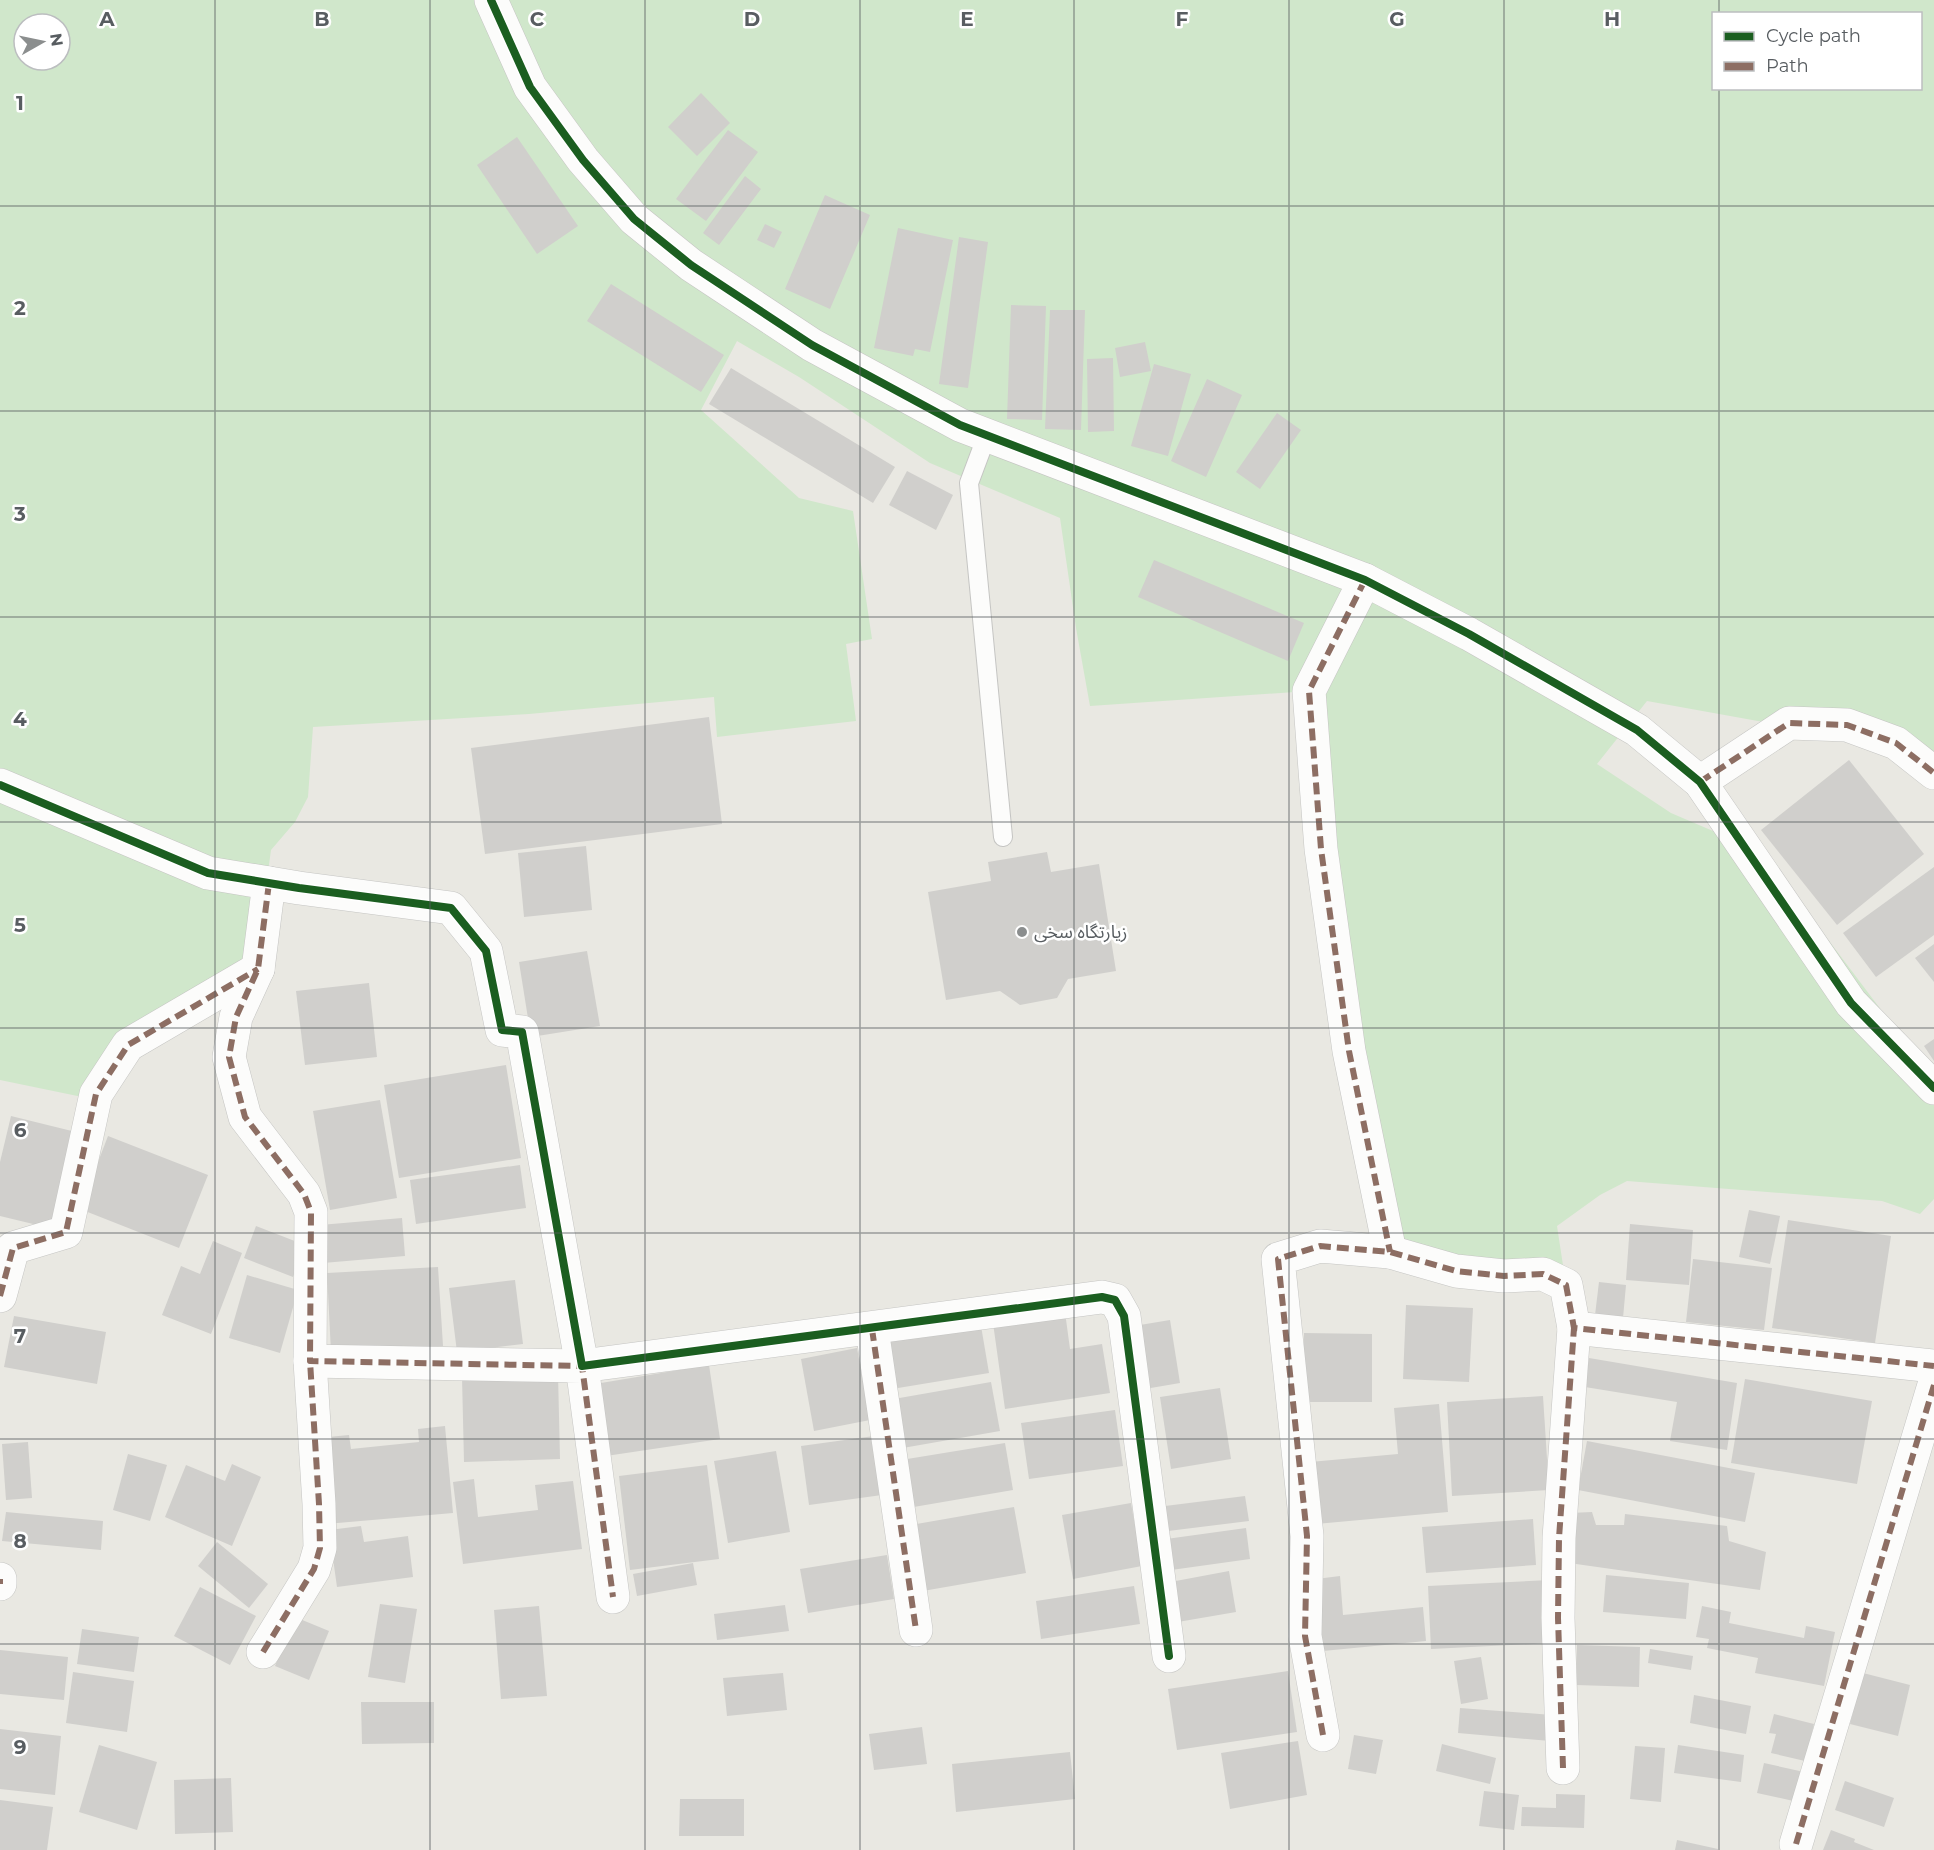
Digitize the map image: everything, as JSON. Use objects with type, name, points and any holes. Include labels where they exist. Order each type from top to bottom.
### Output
[{"type":"street","points":[[491,0],[530,87],[582,160],[634,219],[691,265],[812,345],[960,425],[1365,580],[1469,634],[1637,730],[1700,782],[1851,1003],[1934,1088]]},
{"type":"street","points":[[1365,580],[1309,691],[1321,849],[1349,1051],[1390,1252]]},
{"type":"street","points":[[1700,782],[1789,723],[1846,725],[1896,742],[1934,773]]},
{"type":"street","points":[[0,785],[208,873],[451,908],[486,951],[502,1030],[522,1032],[582,1366],[613,1597]]},
{"type":"street","points":[[263,1652],[314,1569],[320,1548],[310,1361],[310,1212],[304,1194],[245,1117],[230,1057],[236,1017],[258,969],[269,883]]},
{"type":"street","points":[[0,1296],[12,1248],[66,1232],[96,1094],[128,1045],[258,969]]},
{"type":"street","points":[[1323,1735],[1305,1636],[1307,1536],[1278,1259],[1320,1246],[1390,1252],[1456,1271],[1504,1276],[1543,1274],[1566,1285],[1574,1328],[1559,1538],[1558,1618],[1563,1768]]},
{"type":"street","points":[[310,1361],[582,1366],[1102,1297],[1115,1300],[1124,1316],[1169,1656]]},
{"type":"street","points":[[1574,1328],[1934,1366]]},
{"type":"street","points":[[872,1329],[916,1630]]},
{"type":"street","points":[[1796,1844],[1934,1385]]},
{"type":"street","points":[[0,1579],[0,1584]]},
{"type":"lane","points":[[987,435],[969,483],[1003,837]]},
{"type":"green space","points":[[0,0],[1934,0],[1934,753],[1647,701],[1597,764],[1671,813],[1762,852],[1934,1080],[1934,1199],[1920,1214],[1882,1201],[1627,1181],[1600,1195],[1557,1226],[1566,1285],[1390,1252],[1309,691],[1090,706],[1060,518],[930,463],[799,377],[737,341],[701,410],[799,498],[853,511],[872,639],[846,644],[856,721],[717,737],[714,697],[529,714],[313,727],[308,797],[295,822],[271,850],[253,981],[137,1045],[92,1099],[0,1080]]},
{"type":"building","points":[[701,93],[730,123],[697,156],[668,127]]},
{"type":"building","points":[[728,130],[758,152],[706,221],[676,199]]},
{"type":"building","points":[[517,137],[578,226],[537,254],[477,165]]},
{"type":"building","points":[[745,176],[761,189],[719,245],[703,233]]},
{"type":"building","points":[[825,195],[870,215],[830,309],[785,289]]},
{"type":"building","points":[[765,224],[782,232],[774,248],[757,240]]},
{"type":"building","points":[[898,228],[953,240],[930,352],[915,349],[913,356],[874,348]]},
{"type":"building","points":[[959,237],[988,242],[968,388],[939,384]]},
{"type":"building","points":[[611,284],[724,355],[701,392],[587,321]]},
{"type":"building","points":[[1011,305],[1046,306],[1042,420],[1007,419]]},
{"type":"building","points":[[1050,310],[1085,310],[1081,430],[1045,429]]},
{"type":"building","points":[[1145,342],[1151,371],[1120,377],[1115,348]]},
{"type":"building","points":[[1113,358],[1114,431],[1088,432],[1087,359]]},
{"type":"building","points":[[1154,364],[1191,374],[1168,456],[1131,446]]},
{"type":"building","points":[[731,368],[895,467],[873,503],[709,404]]},
{"type":"building","points":[[1207,379],[1242,395],[1206,477],[1171,461]]},
{"type":"building","points":[[1277,413],[1301,430],[1260,489],[1236,472]]},
{"type":"building","points":[[907,471],[953,495],[936,530],[889,505]]},
{"type":"building","points":[[1154,560],[1304,623],[1288,661],[1138,597]]},
{"type":"building","points":[[709,717],[722,824],[485,854],[471,748]]},
{"type":"building","points":[[1849,760],[1924,854],[1837,925],[1761,830]]},
{"type":"building","points":[[586,846],[592,910],[524,917],[518,853]]},
{"type":"building","name":"زیارتگاه سخی","points":[[1047,852],[1051,872],[1099,864],[1116,971],[1068,979],[1057,998],[1020,1005],[1000,991],[946,1000],[928,892],[991,881],[988,862]]},
{"type":"building","points":[[1934,867],[1934,935],[1876,977],[1843,933]]},
{"type":"building","points":[[1934,944],[1934,982],[1915,958]]},
{"type":"building","points":[[587,951],[600,1026],[531,1037],[519,962]]},
{"type":"building","points":[[369,983],[377,1057],[305,1065],[296,991]]},
{"type":"building","points":[[1934,1039],[1934,1061],[1924,1046]]},
{"type":"building","points":[[506,1065],[521,1158],[399,1178],[384,1085]]},
{"type":"building","points":[[380,1100],[397,1198],[330,1210],[313,1111]]},
{"type":"building","points":[[11,1116],[80,1133],[58,1230],[0,1216],[0,1162]]},
{"type":"building","points":[[108,1136],[208,1175],[179,1248],[80,1209]]},
{"type":"building","points":[[520,1165],[526,1208],[416,1224],[410,1180]]},
{"type":"building","points":[[1749,1210],[1780,1216],[1770,1264],[1739,1257]]},
{"type":"building","points":[[402,1218],[405,1256],[323,1263],[320,1225]]},
{"type":"building","points":[[1788,1220],[1891,1236],[1875,1343],[1772,1328]]},
{"type":"building","points":[[1630,1224],[1693,1230],[1689,1285],[1626,1280]]},
{"type":"building","points":[[256,1226],[305,1245],[293,1277],[244,1258]]},
{"type":"building","points":[[213,1241],[242,1253],[211,1334],[162,1315],[181,1266],[200,1274]]},
{"type":"building","points":[[1693,1259],[1772,1268],[1764,1330],[1686,1322]]},
{"type":"building","points":[[438,1267],[443,1346],[331,1352],[327,1273]]},
{"type":"building","points":[[247,1275],[298,1290],[280,1353],[229,1338]]},
{"type":"building","points":[[515,1280],[523,1344],[457,1352],[449,1288]]},
{"type":"building","points":[[1599,1282],[1626,1285],[1623,1318],[1595,1315]]},
{"type":"building","points":[[1406,1305],[1473,1308],[1469,1382],[1403,1379]]},
{"type":"building","points":[[1065,1312],[1070,1349],[1102,1344],[1110,1393],[1005,1409],[993,1323]]},
{"type":"building","points":[[14,1316],[106,1332],[97,1384],[4,1367]]},
{"type":"building","points":[[980,1320],[989,1373],[892,1389],[883,1336]]},
{"type":"building","points":[[1170,1320],[1180,1383],[1139,1390],[1128,1327]]},
{"type":"building","points":[[1304,1333],[1372,1334],[1372,1402],[1304,1402]]},
{"type":"building","points":[[857,1348],[870,1420],[814,1431],[801,1359]]},
{"type":"building","points":[[1589,1358],[1737,1383],[1727,1450],[1670,1441],[1677,1402],[1585,1387]]},
{"type":"building","points":[[709,1365],[720,1439],[606,1456],[595,1384]]},
{"type":"building","points":[[558,1374],[560,1459],[464,1462],[462,1377]]},
{"type":"building","points":[[1745,1379],[1872,1401],[1857,1484],[1731,1463]]},
{"type":"building","points":[[991,1382],[1000,1431],[897,1449],[888,1400]]},
{"type":"building","points":[[1220,1388],[1231,1459],[1171,1469],[1160,1397]]},
{"type":"building","points":[[1543,1396],[1549,1490],[1452,1496],[1447,1402]]},
{"type":"building","points":[[1439,1404],[1448,1512],[1316,1524],[1310,1462],[1398,1454],[1394,1408]]},
{"type":"building","points":[[1115,1410],[1123,1466],[1029,1479],[1021,1423]]},
{"type":"building","points":[[445,1426],[453,1513],[326,1524],[318,1438],[349,1435],[351,1449],[419,1442],[418,1429]]},
{"type":"building","points":[[874,1436],[882,1495],[809,1505],[801,1446]]},
{"type":"building","points":[[1587,1441],[1755,1473],[1745,1522],[1578,1490]]},
{"type":"building","points":[[28,1442],[32,1498],[6,1500],[2,1444]]},
{"type":"building","points":[[1005,1443],[1013,1490],[902,1509],[895,1461]]},
{"type":"building","points":[[776,1451],[790,1532],[728,1543],[714,1461]]},
{"type":"building","points":[[128,1454],[167,1465],[150,1521],[113,1510]]},
{"type":"building","points":[[232,1464],[261,1477],[232,1546],[165,1517],[186,1465],[225,1481]]},
{"type":"building","points":[[707,1465],[719,1559],[630,1570],[619,1476]]},
{"type":"building","points":[[474,1479],[478,1517],[538,1510],[535,1485],[573,1481],[582,1549],[463,1564],[453,1482]]},
{"type":"building","points":[[1245,1496],[1249,1521],[1160,1532],[1157,1507]]},
{"type":"building","points":[[1131,1503],[1142,1566],[1073,1579],[1062,1515]]},
{"type":"building","points":[[1014,1507],[1026,1573],[917,1592],[905,1526]]},
{"type":"building","points":[[6,1512],[103,1521],[101,1550],[2,1541]]},
{"type":"building","points":[[1592,1512],[1596,1525],[1624,1525],[1625,1514],[1727,1526],[1729,1541],[1766,1552],[1760,1590],[1569,1563],[1570,1513]]},
{"type":"building","points":[[1533,1519],[1536,1565],[1426,1573],[1422,1527]]},
{"type":"building","points":[[361,1526],[364,1542],[408,1536],[413,1577],[337,1587],[329,1530]]},
{"type":"building","points":[[1246,1528],[1250,1559],[1164,1571],[1159,1540]]},
{"type":"building","points":[[217,1542],[268,1584],[249,1608],[198,1566]]},
{"type":"building","points":[[887,1555],[894,1599],[808,1613],[800,1569]]},
{"type":"building","points":[[693,1563],[697,1585],[637,1596],[633,1574]]},
{"type":"building","points":[[1229,1571],[1236,1612],[1172,1623],[1165,1583]]},
{"type":"building","points":[[1606,1575],[1689,1583],[1686,1619],[1603,1612]]},
{"type":"building","points":[[1340,1576],[1343,1615],[1423,1607],[1426,1641],[1323,1651],[1316,1579]]},
{"type":"building","points":[[1550,1580],[1553,1643],[1431,1649],[1428,1586]]},
{"type":"building","points":[[1134,1586],[1140,1624],[1041,1639],[1036,1601]]},
{"type":"building","points":[[200,1587],[256,1616],[230,1665],[174,1636]]},
{"type":"building","points":[[380,1604],[417,1609],[405,1683],[368,1677]]},
{"type":"building","points":[[785,1605],[789,1631],[717,1640],[714,1614]]},
{"type":"building","points":[[539,1606],[547,1696],[501,1699],[494,1610]]},
{"type":"building","points":[[1702,1606],[1731,1612],[1729,1623],[1804,1638],[1806,1626],[1835,1632],[1824,1686],[1755,1673],[1758,1658],[1707,1648],[1709,1639],[1696,1637]]},
{"type":"building","points":[[295,1617],[329,1631],[309,1680],[275,1666]]},
{"type":"building","points":[[82,1629],[139,1637],[134,1672],[77,1664]]},
{"type":"building","points":[[1577,1645],[1640,1647],[1639,1687],[1576,1685]]},
{"type":"building","points":[[1650,1649],[1693,1656],[1691,1670],[1648,1663]]},
{"type":"building","points":[[0,1650],[68,1657],[64,1700],[0,1694]]},
{"type":"building","points":[[1481,1657],[1488,1699],[1461,1704],[1454,1661]]},
{"type":"building","points":[[1288,1671],[1297,1732],[1177,1750],[1168,1689]]},
{"type":"building","points":[[73,1672],[134,1681],[127,1732],[66,1723]]},
{"type":"building","points":[[783,1673],[787,1710],[727,1716],[723,1678]]},
{"type":"building","points":[[1863,1673],[1910,1685],[1898,1736],[1850,1724]]},
{"type":"building","points":[[1694,1695],[1751,1706],[1746,1734],[1690,1723]]},
{"type":"building","points":[[361,1702],[434,1702],[434,1743],[362,1744]]},
{"type":"building","points":[[1460,1708],[1552,1715],[1550,1741],[1458,1733]]},
{"type":"building","points":[[1774,1714],[1814,1724],[1805,1761],[1771,1753],[1776,1734],[1769,1733]]},
{"type":"building","points":[[922,1727],[927,1764],[874,1770],[869,1734]]},
{"type":"building","points":[[0,1729],[61,1736],[55,1795],[0,1789]]},
{"type":"building","points":[[1354,1735],[1383,1740],[1376,1774],[1348,1769]]},
{"type":"building","points":[[1298,1741],[1307,1795],[1230,1809],[1221,1753]]},
{"type":"building","points":[[1442,1744],[1496,1758],[1490,1784],[1436,1771]]},
{"type":"building","points":[[99,1745],[157,1762],[137,1830],[79,1812]]},
{"type":"building","points":[[1678,1745],[1744,1755],[1741,1782],[1674,1773]]},
{"type":"building","points":[[1635,1746],[1665,1748],[1661,1802],[1630,1799]]},
{"type":"building","points":[[1070,1752],[1075,1799],[956,1812],[952,1764]]},
{"type":"building","points":[[1764,1763],[1804,1772],[1798,1802],[1757,1793]]},
{"type":"building","points":[[231,1778],[233,1832],[175,1834],[174,1780]]},
{"type":"building","points":[[1845,1781],[1894,1798],[1884,1827],[1835,1810]]},
{"type":"building","points":[[1484,1791],[1519,1795],[1514,1830],[1479,1826]]},
{"type":"building","points":[[1556,1794],[1585,1795],[1584,1828],[1521,1826],[1522,1807],[1556,1808]]},
{"type":"building","points":[[680,1799],[744,1799],[744,1836],[679,1836]]},
{"type":"building","points":[[0,1800],[53,1807],[47,1850],[0,1850]]},
{"type":"building","points":[[1831,1830],[1855,1839],[1854,1842],[1874,1850],[1823,1850]]},
{"type":"building","points":[[1677,1840],[1718,1849],[1718,1850],[1675,1850]]},
{"type":"marked path","points":[[1365,580],[1309,691],[1321,849],[1349,1051],[1390,1252]]},
{"type":"marked path","points":[[1700,782],[1789,723],[1847,725],[1896,743],[1934,773]]},
{"type":"marked path","points":[[269,883],[258,969],[236,1017],[229,1057],[245,1117],[304,1194],[311,1212],[310,1361],[582,1366],[613,1597]]},
{"type":"marked path","points":[[0,1296],[13,1248],[66,1232],[96,1094],[128,1045],[258,969]]},
{"type":"marked path","points":[[1323,1735],[1305,1636],[1307,1536],[1278,1259],[1320,1246],[1390,1252],[1456,1271],[1504,1276],[1543,1274],[1566,1285],[1574,1328],[1934,1366]]},
{"type":"marked path","points":[[1563,1768],[1558,1618],[1559,1538],[1574,1328]]},
{"type":"marked path","points":[[872,1329],[916,1630]]},
{"type":"marked path","points":[[263,1652],[314,1569],[320,1548],[310,1361]]},
{"type":"marked path","points":[[1796,1844],[1934,1385]]},
{"type":"marked path","points":[[0,1579],[0,1584]]},
{"type":"cycle path","points":[[491,0],[530,87],[583,160],[634,219],[691,265],[812,345],[960,425],[1365,580],[1469,634],[1637,730],[1700,782],[1851,1003],[1934,1088]]},
{"type":"cycle path","points":[[0,785],[208,873],[299,888],[451,908],[486,951],[502,1030],[522,1032],[582,1366],[1102,1297],[1115,1300],[1124,1316],[1169,1656]]},
{"type":"place","name":"زیارتگاه سخی","points":[[1022,932]]}]
